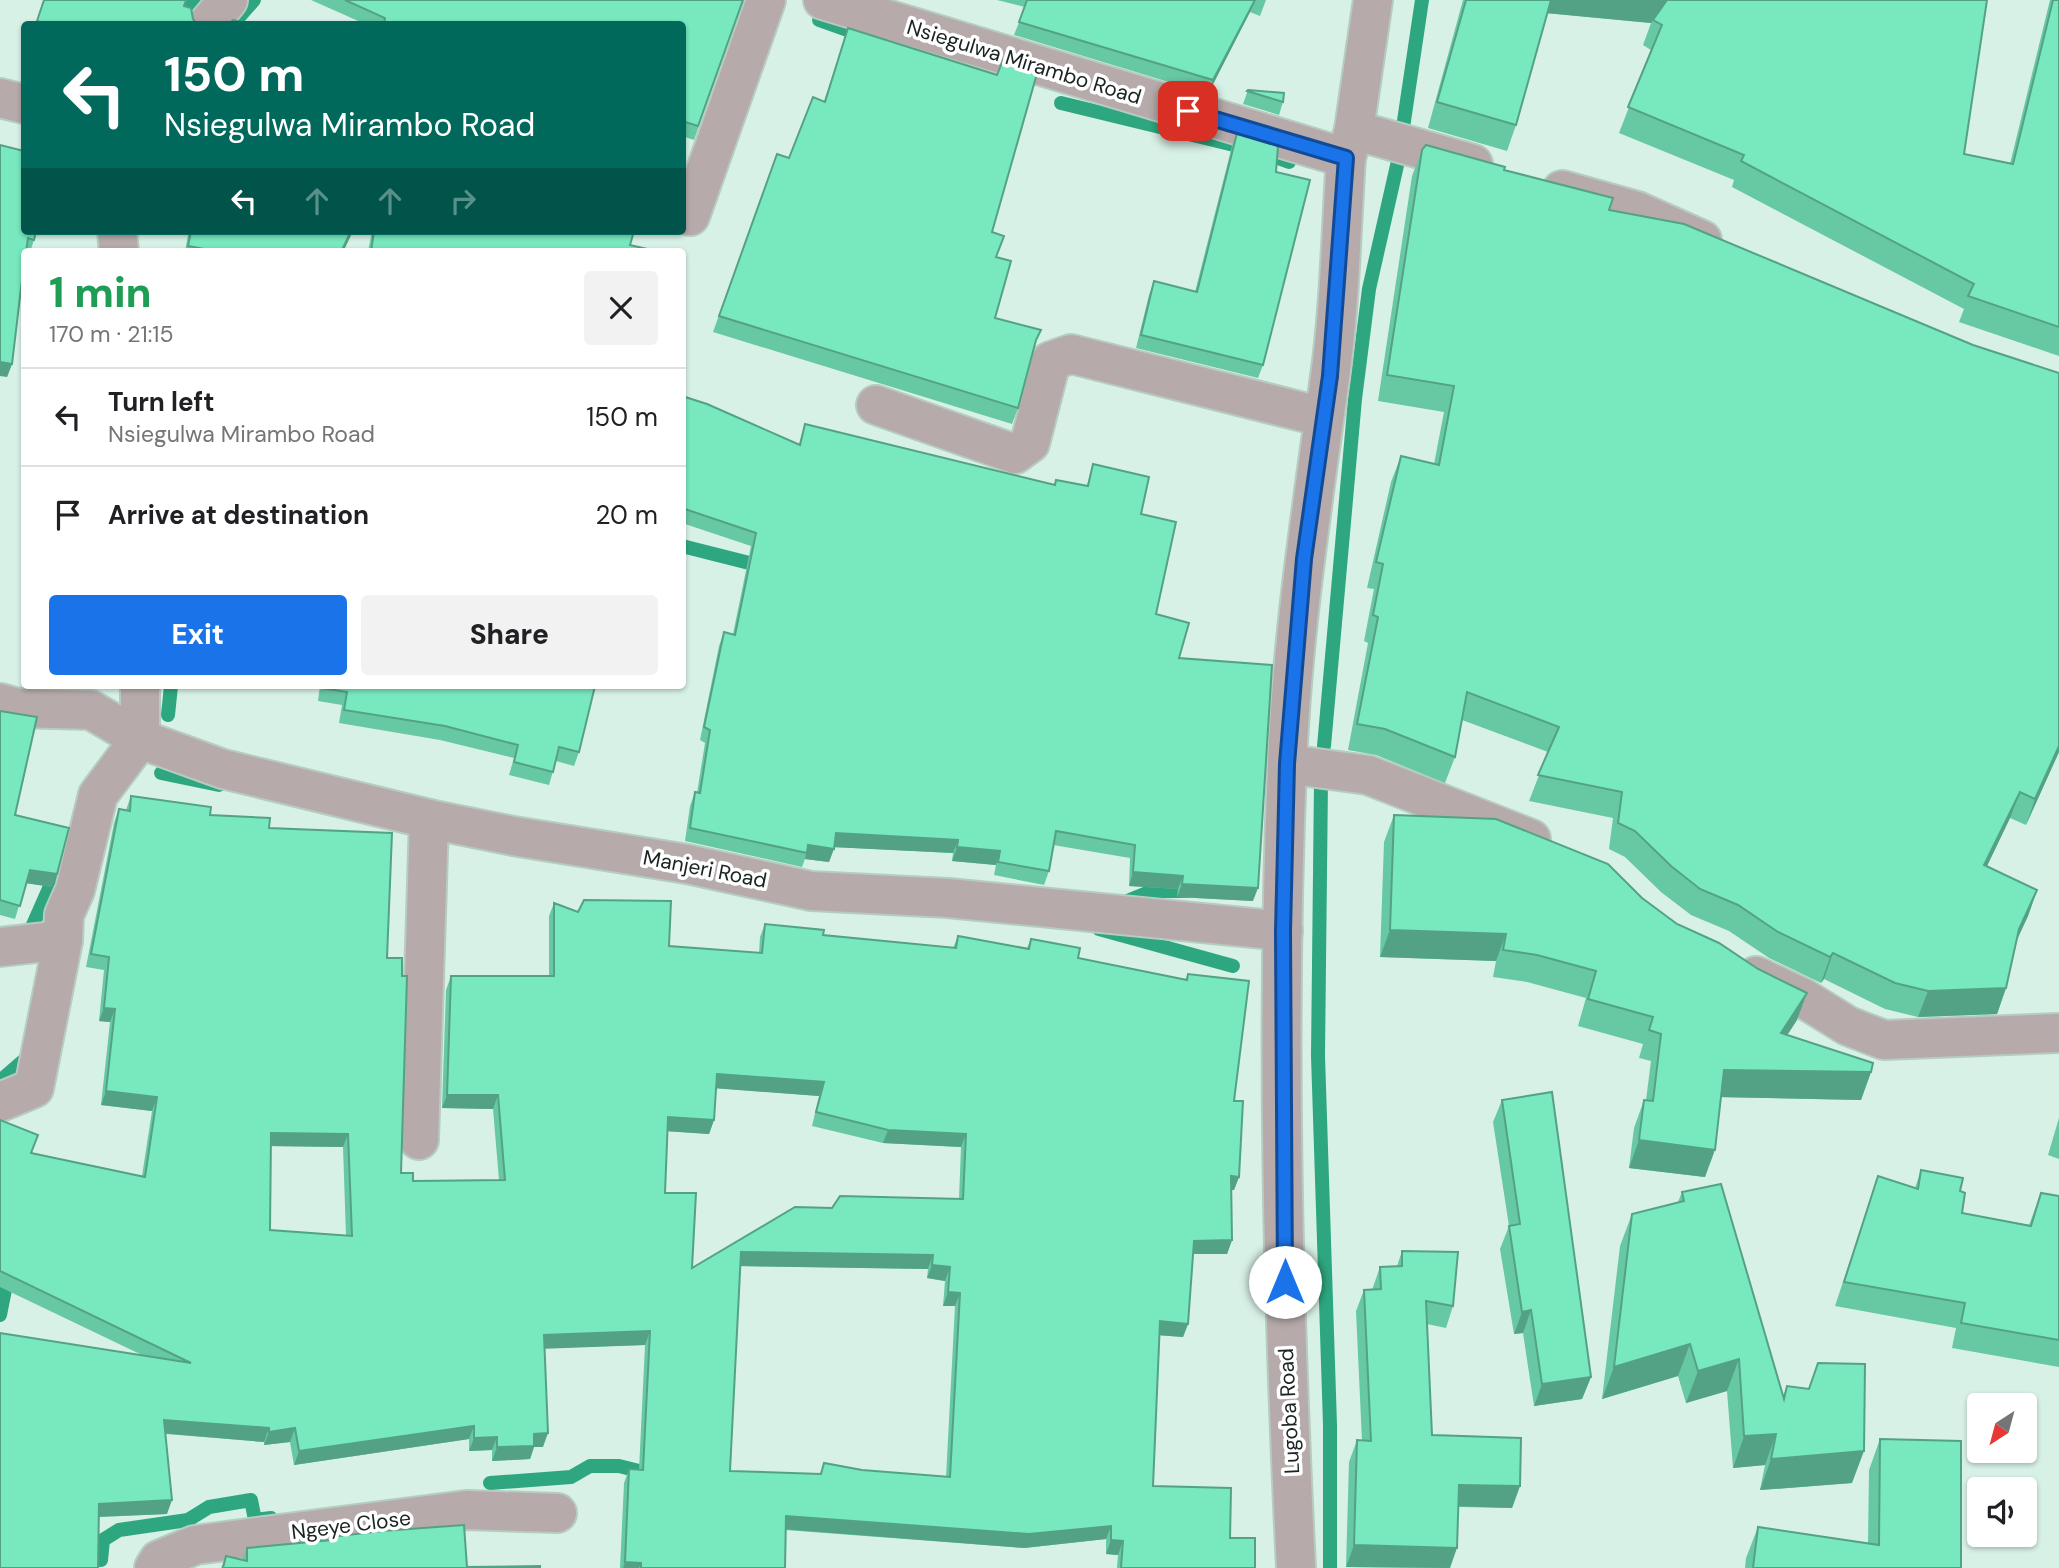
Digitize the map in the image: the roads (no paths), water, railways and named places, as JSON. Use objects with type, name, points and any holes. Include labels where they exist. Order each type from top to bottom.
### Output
[{"type":"street","points":[[210,21],[228,0]]},
{"type":"street","points":[[690,216],[766,0]]},
{"type":"street","name":"Nsiegulwa Mirambo Road","points":[[823,0],[1350,144],[1516,176],[1637,211],[1735,254]]},
{"type":"street","name":"Lugoba Road","points":[[1296,1568],[1285,1336],[1283,931],[1287,764],[1304,559],[1330,376],[1350,144],[1373,0]]},
{"type":"street","points":[[0,98],[21,103]]},
{"type":"street","points":[[876,405],[1015,454],[1030,443],[1051,361],[1071,354],[1323,417]]},
{"type":"street","points":[[0,1102],[34,1088],[63,940],[64,915],[75,890],[98,795],[140,739],[140,689]]},
{"type":"street","name":"Manjeri Road","points":[[0,703],[18,708],[91,710],[140,739],[223,769],[429,819],[513,836],[687,864],[811,891],[948,898],[1283,931]]},
{"type":"street","points":[[1287,764],[1368,775],[1566,854]]},
{"type":"street","points":[[419,1140],[429,819]]},
{"type":"street","points":[[0,947],[63,940]]},
{"type":"street","points":[[1730,957],[1758,978],[1803,998],[1848,1026],[1884,1040],[2059,1033]]},
{"type":"street","name":"Ngeye Close","points":[[154,1568],[159,1560],[195,1545],[466,1510],[557,1513]]},
{"type":"waterway","points":[[176,21],[197,0]]},
{"type":"waterway","points":[[236,21],[254,0]]},
{"type":"waterway","points":[[1324,746],[1355,399],[1369,289],[1398,161],[1422,0]]},
{"type":"waterway","points":[[819,20],[864,36]]},
{"type":"waterway","points":[[1061,103],[1238,146]]},
{"type":"waterway","points":[[1278,158],[1289,162]]},
{"type":"waterway","points":[[686,547],[765,567]]},
{"type":"waterway","points":[[168,715],[171,689]]},
{"type":"waterway","points":[[161,773],[219,785]]},
{"type":"waterway","points":[[1321,781],[1318,1056],[1330,1425],[1330,1568]]},
{"type":"waterway","points":[[23,936],[28,936],[70,841]]},
{"type":"waterway","points":[[1120,904],[1152,891],[1186,891]]},
{"type":"waterway","points":[[1099,929],[1233,966]]},
{"type":"waterway","points":[[0,1081],[30,1055]]},
{"type":"waterway","points":[[0,1283],[6,1285],[0,1315]]},
{"type":"waterway","points":[[490,1483],[571,1477],[590,1466],[619,1466],[651,1474]]},
{"type":"waterway","points":[[81,1560],[101,1560],[103,1540],[119,1530],[188,1520],[209,1507],[251,1500],[255,1520],[271,1518]]}]
